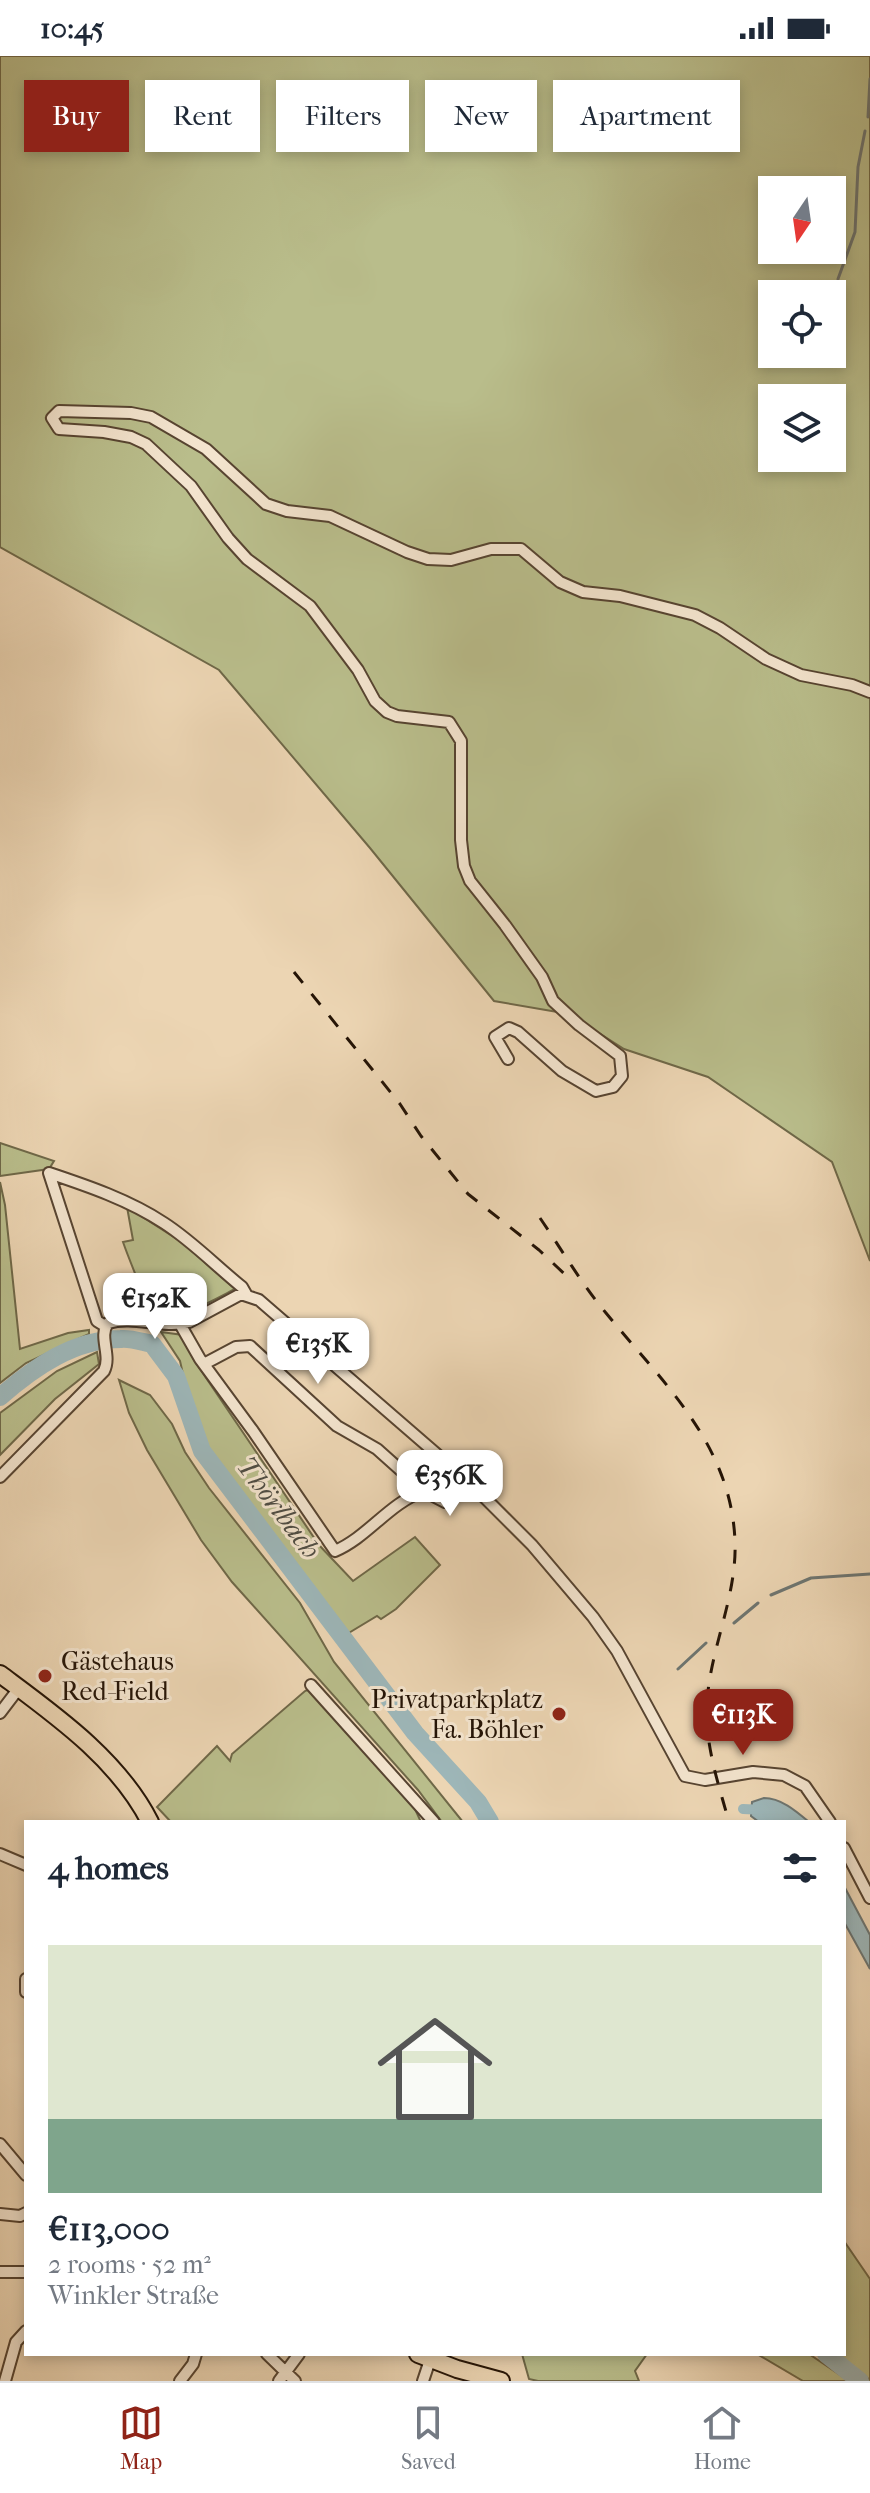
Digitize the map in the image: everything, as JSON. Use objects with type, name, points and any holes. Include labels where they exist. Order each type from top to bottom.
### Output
[{"type":"main road","points":[[0,1674],[90,1746],[134,1795],[149,1820]]},
{"type":"main road","points":[[424,2357],[501,2381]]},
{"type":"street","points":[[508,1059],[495,1037],[509,1028],[518,1032],[562,1071],[596,1091],[613,1087],[622,1076],[620,1056],[553,1001],[542,977],[470,881],[464,866],[461,840],[461,741],[457,731],[449,722],[397,716],[375,701],[358,670],[310,606],[247,559],[191,486],[146,444],[131,437],[104,432],[59,429],[52,418],[59,411],[131,413],[151,417],[206,449],[266,504],[287,511],[330,516],[428,559],[451,560],[491,549],[521,549],[560,582],[583,592],[620,596],[695,615],[766,659],[801,675],[852,685],[870,692]]},
{"type":"street","points":[[0,1477],[104,1371],[108,1357],[104,1329],[97,1321],[49,1173],[129,1203],[167,1225],[242,1287],[246,1294]]},
{"type":"street","points":[[104,1329],[113,1321],[123,1320],[180,1324],[237,1295],[246,1294],[259,1300],[469,1482],[532,1545],[593,1617],[617,1651],[685,1776],[705,1780],[753,1772],[784,1775],[805,1786],[829,1820]]},
{"type":"street","points":[[180,1324],[204,1364],[335,1551],[351,1544],[390,1511],[414,1494],[424,1491]]},
{"type":"street","points":[[204,1364],[236,1347],[250,1346],[337,1426],[377,1449],[424,1491],[445,1502],[469,1482]]},
{"type":"street","points":[[311,1685],[432,1820]]},
{"type":"street","points":[[0,1713],[19,1688]]},
{"type":"street","points":[[846,1852],[869,1896]]},
{"type":"street","points":[[0,1854],[24,1864]]},
{"type":"street","points":[[0,2144],[24,2173]]},
{"type":"street","points":[[0,2214],[24,2214]]},
{"type":"street","points":[[0,2272],[24,2272]]},
{"type":"street","points":[[5,2381],[16,2342],[24,2333]]},
{"type":"street","points":[[180,2381],[195,2356]]},
{"type":"street","points":[[268,2356],[282,2377],[295,2381]]},
{"type":"street","points":[[282,2377],[298,2356]]},
{"type":"street","points":[[423,2381],[424,2357]]},
{"type":"green space","points":[[0,56],[870,56],[870,1261],[832,1162],[708,1077],[624,1049],[569,1014],[494,1001],[219,670],[0,547]]},
{"type":"green space","points":[[0,1143],[54,1161],[49,1169],[0,1176]]},
{"type":"green space","points":[[0,1182],[20,1349],[68,1333],[89,1330],[89,1334],[26,1363],[0,1383]]},
{"type":"green space","points":[[127,1207],[183,1243],[235,1289],[185,1313],[151,1319],[123,1242],[133,1240]]},
{"type":"green space","points":[[161,1332],[183,1335],[194,1360],[319,1545],[353,1581],[415,1537],[440,1565],[396,1609],[347,1634],[292,1566],[213,1458],[191,1409],[180,1361]]},
{"type":"green space","points":[[97,1352],[99,1364],[55,1399],[0,1455],[0,1413],[57,1371]]},
{"type":"green space","points":[[119,1380],[150,1395],[172,1424],[185,1452],[209,1488],[300,1603],[334,1662],[461,1820],[440,1820],[418,1790],[232,1582],[201,1540],[147,1450],[129,1413]]},
{"type":"green space","points":[[310,1689],[414,1807],[420,1820],[169,1820],[157,1807],[217,1746],[230,1761],[232,1754]]},
{"type":"green space","points":[[846,2244],[870,2279],[870,2380],[840,2356],[846,2356]]},
{"type":"green space","points":[[523,2356],[646,2356],[635,2371],[639,2381],[529,2379]]},
{"type":"green space","points":[[760,2356],[812,2356],[849,2381],[803,2381]]},
{"type":"water","points":[[770,1799],[782,1803],[806,1820],[756,1820],[751,1816],[752,1802]]},
{"type":"water","points":[[846,1890],[870,1935],[870,1969],[846,1926]]},
{"type":"waterway","points":[[868,117],[870,79]]},
{"type":"waterway","points":[[838,279],[855,232],[858,167],[865,131]]},
{"type":"waterway","name":"Thörlbach","points":[[0,1397],[41,1365],[71,1349],[104,1340],[125,1339],[152,1344],[176,1376],[202,1451],[415,1733],[478,1802],[489,1820]]},
{"type":"waterway","points":[[771,1595],[811,1578],[870,1574]]},
{"type":"waterway","points":[[734,1623],[758,1603]]},
{"type":"waterway","points":[[678,1669],[706,1643]]},
{"type":"waterway","points":[[743,1809],[765,1810]]},
{"type":"waterway","name":"Thörlbach","points":[[829,2356],[860,2381]]},
{"type":"railway","points":[[294,972],[468,1194],[539,1250],[572,1281]]},
{"type":"railway","points":[[540,1218],[597,1302],[691,1417],[721,1474],[731,1506],[735,1560],[711,1672],[707,1724],[728,1820]]},
{"type":"place","name":"Gästehaus Red-Field","points":[[45,1676]]},
{"type":"place","name":"Privatparkplatz Fa. Böhler","points":[[559,1714]]}]
